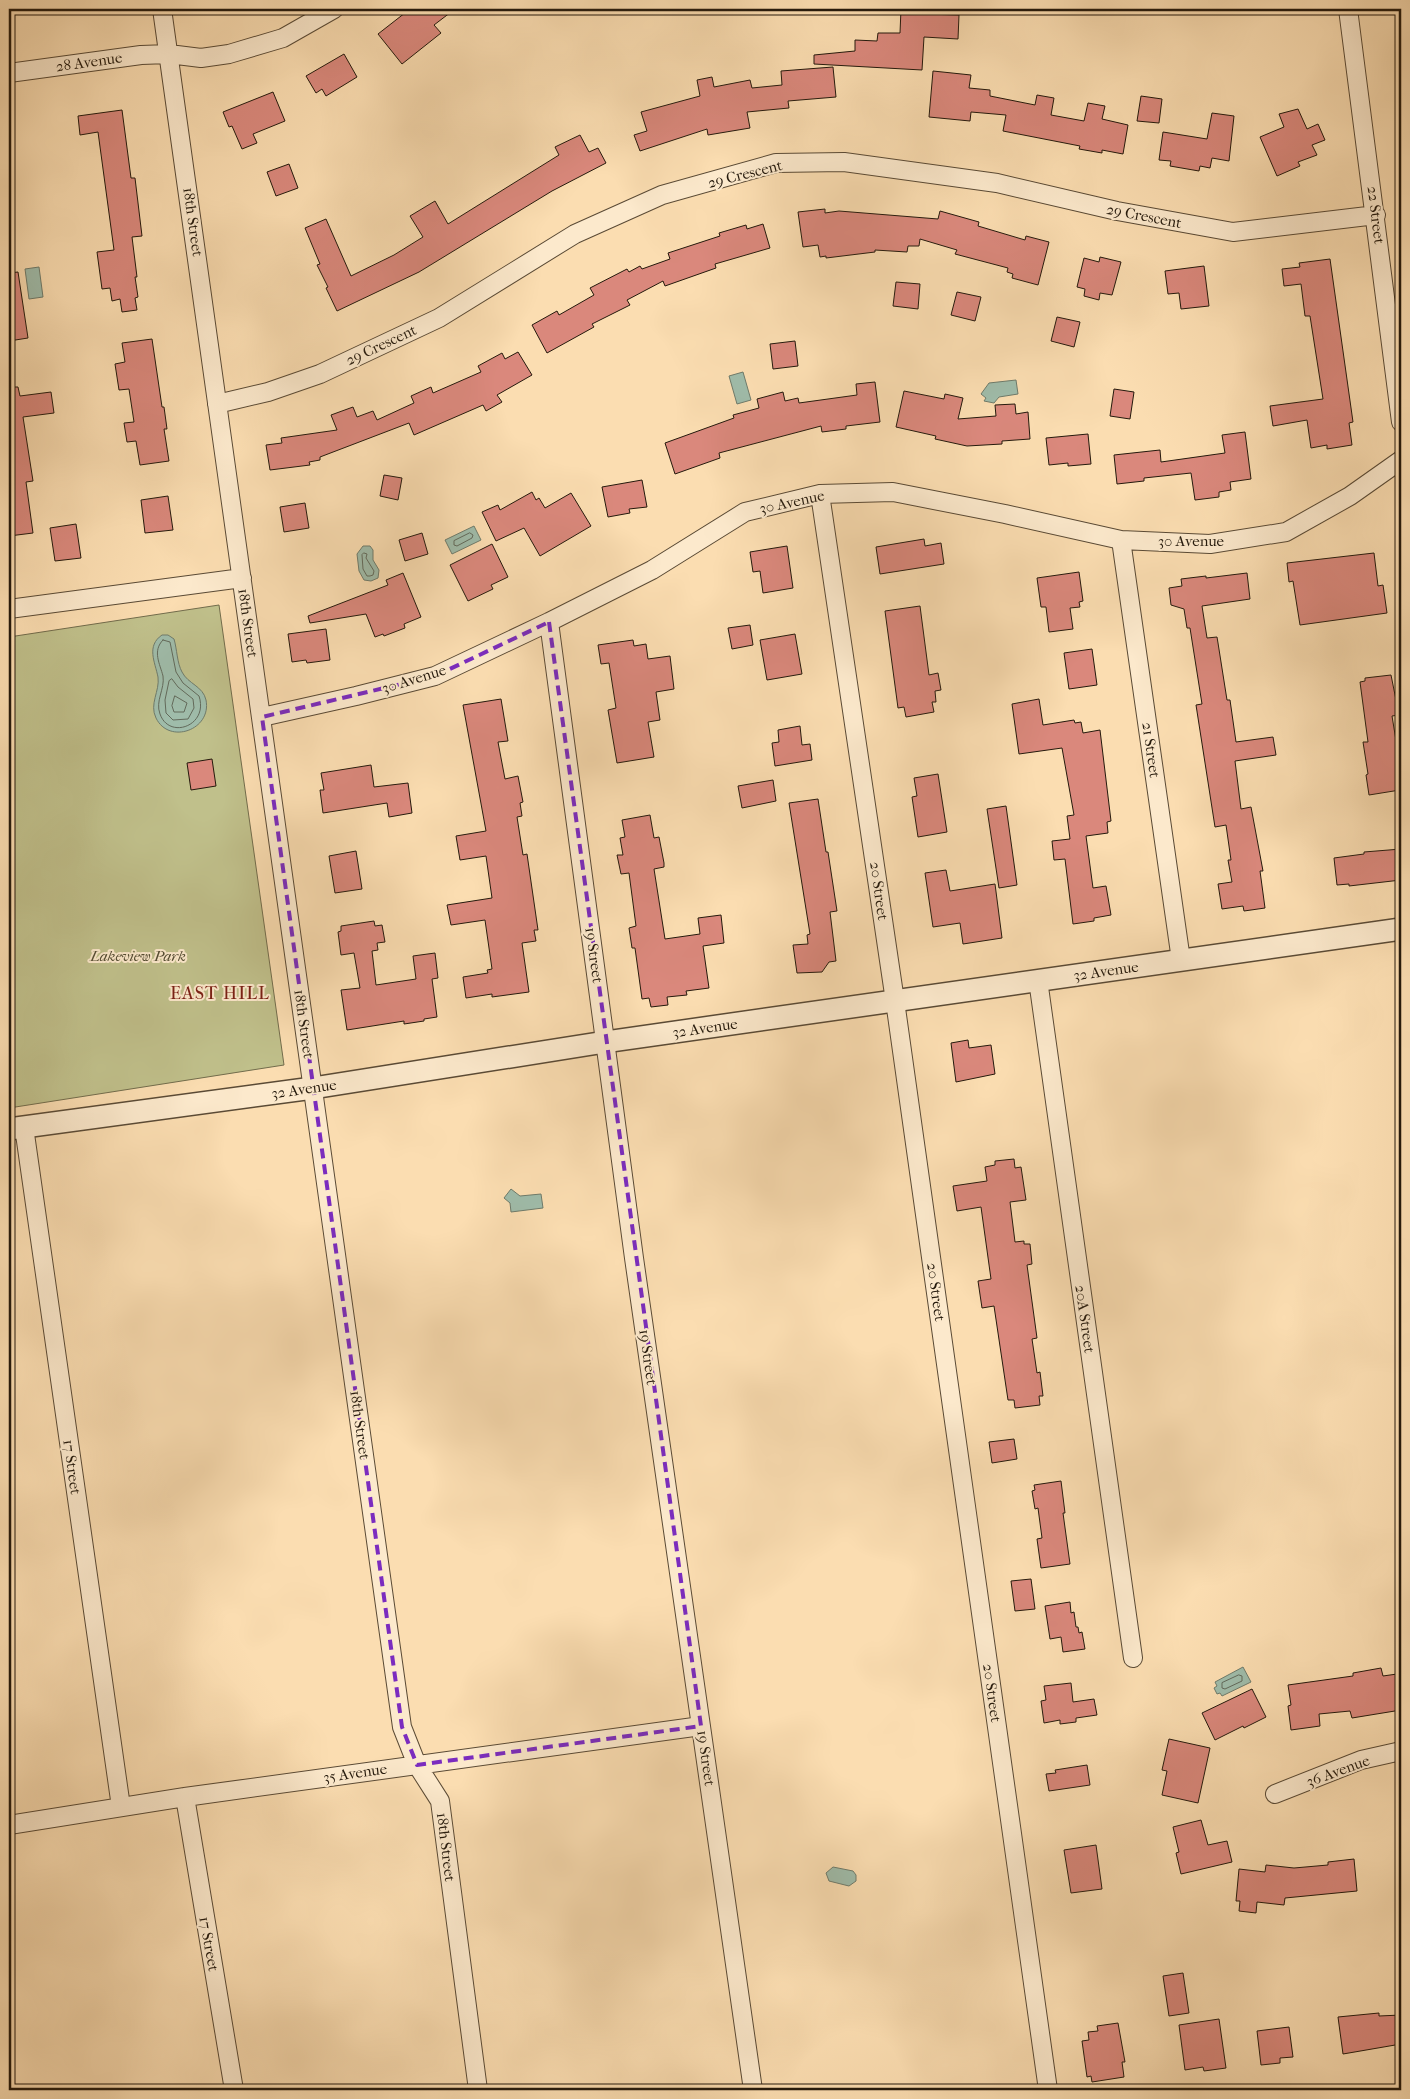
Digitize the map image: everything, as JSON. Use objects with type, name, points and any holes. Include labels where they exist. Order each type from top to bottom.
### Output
[{"type":"street","name":"18th Street","points":[[162,9],[402,1727],[417,1765],[440,1801],[478,2090]]},
{"type":"street","name":"28 Avenue","points":[[9,74],[141,55],[169,54],[200,58],[229,54],[283,38],[334,9]]},
{"type":"street","name":"22 Street","points":[[1348,9],[1376,215],[1401,422]]},
{"type":"street","name":"29 Crescent","points":[[217,404],[268,392],[320,374],[439,318],[575,234],[662,195],[776,163],[844,162],[996,183],[1117,212],[1233,232],[1376,215]]},
{"type":"street","name":"30 Avenue","points":[[262,717],[435,676],[549,622],[652,570],[745,512],[820,494],[894,492],[1121,540],[1210,544],[1286,532],[1350,496],[1401,460]]},
{"type":"street","name":"20 Street","points":[[820,494],[895,1002],[1048,2090]]},
{"type":"street","name":"21 Street","points":[[1121,540],[1181,960]]},
{"type":"street","points":[[9,609],[242,578]]},
{"type":"street","name":"19 Street","points":[[549,622],[636,1268],[753,2090]]},
{"type":"street","name":"32 Avenue","points":[[16,1128],[313,1088],[606,1042],[1401,929]]},
{"type":"street","name":"20A Street","points":[[1038,980],[1133,1658]]},
{"type":"street","name":"17 Street","points":[[16,1128],[121,1807]]},
{"type":"street","name":"35 Avenue","points":[[9,1824],[185,1797],[701,1726]]},
{"type":"street","name":"36 Avenue","points":[[1275,1794],[1361,1760],[1401,1751]]},
{"type":"street","name":"17 Street","points":[[185,1797],[234,2090]]},
{"type":"highlighted area","points":[[549,622],[701,1726],[417,1765],[402,1727],[262,717],[435,676]]},
{"type":"green space","name":"Lakeview Park","points":[[219,605],[284,1065],[9,1108],[9,637]]},
{"type":"water","points":[[39,267],[43,297],[29,299],[25,269]]},
{"type":"water","points":[[743,372],[751,400],[737,404],[729,376]]},
{"type":"water","points":[[1016,380],[1018,394],[999,397],[994,403],[984,401],[986,398],[981,394],[989,383]]},
{"type":"water","points":[[474,526],[481,540],[452,554],[445,540]]},
{"type":"water","points":[[363,546],[370,546],[373,550],[373,560],[379,570],[378,578],[371,581],[364,580],[359,571],[357,554]]},
{"type":"water","points":[[162,635],[168,635],[174,639],[182,672],[202,691],[206,700],[206,710],[203,719],[196,726],[188,730],[170,731],[162,726],[154,713],[158,677],[153,649],[157,639]]},
{"type":"water","points":[[511,1189],[520,1196],[541,1194],[543,1208],[511,1212],[510,1203],[504,1198]]},
{"type":"water","points":[[1243,1667],[1251,1682],[1222,1696],[1220,1693],[1217,1694],[1214,1688],[1217,1686],[1215,1682]]},
{"type":"water","points":[[833,1867],[853,1871],[856,1875],[856,1881],[849,1886],[829,1881],[826,1873]]},
{"type":"building","points":[[410,9],[455,9],[434,25],[441,33],[402,64],[378,34]]},
{"type":"building","points":[[901,9],[925,9],[925,14],[959,15],[958,39],[924,37],[922,70],[814,64],[814,55],[855,51],[855,40],[877,41],[878,33],[900,33]]},
{"type":"building","points":[[344,54],[357,77],[326,96],[322,89],[316,93],[306,76]]},
{"type":"building","points":[[833,67],[836,97],[788,101],[789,108],[747,112],[750,128],[708,135],[707,129],[640,151],[634,135],[647,131],[641,112],[700,96],[697,80],[712,77],[714,87],[750,80],[752,88],[782,85],[781,71]]},
{"type":"building","points":[[933,71],[971,75],[969,88],[990,90],[990,96],[1035,105],[1037,95],[1054,98],[1051,115],[1084,121],[1088,103],[1105,106],[1102,119],[1128,125],[1123,154],[1102,150],[1102,153],[1079,149],[1080,146],[1003,131],[1006,115],[971,112],[970,121],[929,117]]},
{"type":"building","points":[[273,92],[285,121],[253,134],[257,143],[242,149],[232,126],[229,127],[223,112]]},
{"type":"building","points":[[1141,96],[1162,99],[1159,123],[1137,121]]},
{"type":"building","points":[[1298,109],[1307,129],[1318,124],[1325,140],[1312,145],[1317,155],[1298,162],[1300,166],[1277,176],[1260,137],[1284,127],[1279,114]]},
{"type":"building","points":[[122,110],[131,178],[135,178],[142,236],[132,237],[137,277],[135,277],[138,297],[135,298],[137,310],[122,312],[120,299],[112,301],[110,288],[102,289],[97,252],[114,250],[98,132],[80,135],[78,116]]},
{"type":"building","points":[[1212,113],[1234,116],[1229,161],[1212,158],[1210,168],[1200,166],[1199,171],[1170,166],[1171,161],[1159,160],[1163,132],[1207,139]]},
{"type":"building","points":[[580,135],[589,152],[598,148],[606,163],[552,191],[419,272],[337,311],[317,265],[320,264],[305,228],[326,219],[351,276],[394,255],[423,237],[410,216],[435,201],[448,224],[559,155],[555,147]]},
{"type":"building","points":[[289,164],[298,188],[276,196],[267,172]]},
{"type":"building","points":[[825,209],[825,213],[839,211],[938,219],[940,211],[979,222],[978,226],[1025,240],[1026,236],[1049,242],[1038,285],[1012,278],[1013,274],[1007,272],[1008,268],[955,254],[957,250],[920,239],[919,246],[908,246],[907,252],[875,250],[875,252],[826,258],[826,256],[820,257],[818,245],[803,247],[798,212]]},
{"type":"building","points":[[763,224],[770,248],[715,264],[716,268],[665,286],[663,281],[627,300],[630,305],[592,324],[594,327],[547,353],[532,325],[557,311],[559,315],[594,295],[590,288],[627,269],[629,272],[640,266],[642,269],[670,259],[668,253],[720,236],[719,233],[746,225],[747,229]]},
{"type":"building","points":[[1100,257],[1121,262],[1112,295],[1100,293],[1099,300],[1084,296],[1085,289],[1077,287],[1084,258],[1099,262]]},
{"type":"building","points":[[1330,259],[1353,422],[1349,423],[1352,445],[1327,449],[1327,445],[1311,448],[1307,420],[1273,426],[1270,406],[1323,399],[1310,316],[1305,316],[1301,284],[1284,286],[1282,269],[1300,267],[1299,263]]},
{"type":"building","points":[[1204,266],[1209,306],[1181,309],[1179,293],[1168,294],[1165,271]]},
{"type":"building","points":[[18,272],[28,338],[9,341],[9,273]]},
{"type":"building","points":[[896,282],[920,284],[918,309],[893,306]]},
{"type":"building","points":[[957,292],[981,297],[975,321],[951,315]]},
{"type":"building","points":[[1057,317],[1080,322],[1074,347],[1051,341]]},
{"type":"building","points":[[152,339],[162,407],[164,407],[167,429],[164,429],[169,461],[140,465],[136,441],[127,442],[124,423],[134,422],[129,389],[119,390],[115,364],[125,362],[122,343]]},
{"type":"building","points":[[795,341],[798,366],[773,369],[770,344]]},
{"type":"building","points":[[518,352],[532,375],[497,395],[502,402],[486,411],[483,405],[414,435],[409,423],[320,457],[320,460],[309,462],[310,465],[270,470],[266,445],[282,443],[281,438],[337,430],[331,415],[353,407],[357,417],[373,411],[377,420],[414,403],[411,396],[431,387],[433,393],[481,372],[478,366],[502,353],[505,359]]},
{"type":"building","points":[[875,382],[880,422],[846,426],[846,429],[822,432],[821,426],[719,453],[720,458],[675,474],[665,443],[734,418],[733,415],[759,408],[757,399],[783,392],[785,401],[798,398],[799,403],[857,395],[856,384]]},
{"type":"building","points":[[9,387],[18,387],[20,396],[51,392],[54,413],[23,417],[33,481],[26,482],[33,533],[9,536]]},
{"type":"building","points":[[1114,389],[1134,392],[1130,419],[1110,416]]},
{"type":"building","points":[[904,391],[944,399],[945,394],[963,398],[958,419],[996,416],[995,405],[1015,404],[1016,414],[1028,412],[1030,439],[1002,441],[1002,444],[967,446],[935,439],[936,436],[896,427]]},
{"type":"building","points":[[1245,432],[1251,479],[1230,482],[1231,490],[1219,492],[1219,497],[1195,500],[1191,473],[1144,478],[1144,481],[1117,484],[1114,455],[1160,450],[1161,462],[1225,453],[1222,435]]},
{"type":"building","points":[[1088,434],[1091,464],[1068,466],[1068,463],[1049,465],[1046,438]]},
{"type":"building","points":[[384,475],[402,478],[398,500],[380,496]]},
{"type":"building","points":[[642,480],[647,507],[629,509],[630,513],[608,517],[602,487]]},
{"type":"building","points":[[532,492],[536,500],[539,498],[545,508],[571,493],[591,526],[540,556],[524,528],[496,541],[482,512],[498,505],[500,510]]},
{"type":"building","points":[[168,496],[173,530],[145,533],[141,500]]},
{"type":"building","points":[[305,503],[309,528],[284,532],[280,507]]},
{"type":"building","points":[[76,524],[81,558],[55,561],[50,528]]},
{"type":"building","points":[[422,533],[428,554],[405,561],[399,540]]},
{"type":"building","points":[[924,539],[925,546],[941,543],[944,564],[880,574],[876,547]]},
{"type":"building","points":[[492,544],[508,577],[491,585],[493,589],[468,601],[450,565]]},
{"type":"building","points":[[787,546],[793,588],[763,593],[760,571],[753,572],[750,552]]},
{"type":"building","points":[[1374,553],[1378,586],[1383,585],[1387,613],[1300,625],[1293,581],[1289,582],[1287,563]]},
{"type":"building","points":[[1079,572],[1083,601],[1079,602],[1080,607],[1070,608],[1073,629],[1049,632],[1046,607],[1041,607],[1037,578]]},
{"type":"building","points":[[403,573],[421,617],[404,624],[405,628],[384,636],[383,634],[375,637],[366,614],[310,623],[308,616],[388,585],[386,580]]},
{"type":"building","points":[[1247,573],[1250,599],[1202,606],[1207,638],[1217,637],[1227,700],[1230,700],[1236,742],[1273,737],[1276,755],[1235,761],[1241,809],[1251,807],[1263,871],[1260,871],[1265,908],[1244,911],[1243,906],[1222,909],[1218,884],[1232,882],[1228,860],[1231,860],[1226,825],[1215,827],[1196,705],[1202,704],[1190,628],[1187,628],[1184,609],[1171,605],[1169,588],[1182,586],[1181,579]]},
{"type":"building","points":[[920,606],[929,675],[938,673],[941,690],[935,691],[936,702],[932,702],[934,712],[906,717],[904,707],[898,708],[885,611]]},
{"type":"building","points":[[750,625],[753,645],[732,649],[728,628]]},
{"type":"building","points":[[326,629],[330,660],[307,663],[306,660],[292,662],[288,634]]},
{"type":"building","points":[[795,634],[802,674],[767,680],[760,640]]},
{"type":"building","points":[[633,640],[634,646],[646,644],[648,659],[670,656],[674,689],[656,692],[660,720],[648,722],[654,757],[617,763],[608,710],[616,708],[609,663],[601,664],[598,645]]},
{"type":"building","points":[[1092,649],[1097,685],[1069,689],[1064,653]]},
{"type":"building","points":[[1391,675],[1399,715],[1392,716],[1401,771],[1397,771],[1400,790],[1369,795],[1363,742],[1368,742],[1360,682],[1365,681],[1365,678]]},
{"type":"building","points":[[501,699],[508,741],[498,742],[505,779],[518,776],[523,802],[520,803],[522,816],[517,817],[523,855],[527,854],[538,930],[534,930],[536,941],[522,943],[529,992],[492,997],[492,994],[466,998],[463,977],[488,973],[487,970],[492,969],[485,920],[451,925],[447,905],[492,898],[486,856],[460,860],[456,836],[486,831],[463,705]]},
{"type":"building","points":[[1039,699],[1043,725],[1074,720],[1075,723],[1081,722],[1083,733],[1100,730],[1111,821],[1107,822],[1108,833],[1086,836],[1093,888],[1106,886],[1111,915],[1094,918],[1094,921],[1073,924],[1065,859],[1054,860],[1052,841],[1070,839],[1067,816],[1074,815],[1062,748],[1019,754],[1012,704]]},
{"type":"building","points":[[800,726],[802,745],[810,744],[812,760],[775,766],[772,743],[779,742],[778,730]]},
{"type":"building","points":[[212,759],[216,786],[191,790],[187,763]]},
{"type":"building","points":[[371,765],[374,787],[408,783],[412,813],[389,817],[387,803],[323,813],[320,790],[324,790],[321,773]]},
{"type":"building","points":[[938,774],[947,832],[918,837],[912,797],[917,796],[914,778]]},
{"type":"building","points":[[773,780],[776,801],[742,808],[738,786]]},
{"type":"building","points":[[818,799],[837,911],[830,912],[836,961],[829,962],[822,972],[797,973],[793,945],[808,944],[807,935],[810,934],[789,803]]},
{"type":"building","points":[[1006,806],[1017,885],[999,888],[987,809]]},
{"type":"building","points":[[650,815],[654,838],[659,837],[664,863],[664,867],[654,869],[665,939],[700,934],[698,918],[721,915],[724,943],[703,946],[709,988],[686,991],[687,995],[667,997],[668,1005],[651,1007],[649,998],[642,999],[635,948],[632,948],[629,928],[636,926],[629,873],[621,874],[617,855],[623,855],[620,838],[625,837],[622,820]]},
{"type":"building","points":[[1401,849],[1401,880],[1349,886],[1349,884],[1337,885],[1334,858],[1364,854],[1364,852]]},
{"type":"building","points":[[356,851],[362,889],[335,893],[329,856]]},
{"type":"building","points":[[946,870],[950,891],[995,884],[1002,938],[963,944],[960,923],[933,927],[925,873]]},
{"type":"building","points":[[374,921],[375,926],[382,925],[385,942],[377,943],[378,950],[372,951],[376,985],[416,979],[413,956],[435,953],[438,978],[432,979],[437,1017],[404,1024],[404,1021],[347,1030],[341,990],[360,988],[354,953],[341,955],[338,932],[341,931],[341,926]]},
{"type":"building","points":[[968,1040],[969,1048],[991,1045],[995,1074],[956,1082],[951,1043]]},
{"type":"building","points":[[1014,1159],[1015,1168],[1021,1167],[1026,1200],[1010,1202],[1015,1242],[1024,1241],[1024,1244],[1030,1244],[1032,1264],[1027,1265],[1037,1338],[1032,1339],[1037,1373],[1040,1372],[1043,1396],[1039,1396],[1040,1405],[1015,1408],[1014,1400],[1008,1400],[994,1306],[982,1308],[978,1281],[991,1279],[981,1207],[957,1211],[953,1186],[987,1181],[985,1167],[995,1165],[995,1161]]},
{"type":"building","points":[[1014,1439],[1017,1459],[992,1463],[989,1442]]},
{"type":"building","points":[[1061,1481],[1070,1564],[1041,1568],[1037,1539],[1042,1538],[1038,1508],[1035,1509],[1032,1491],[1035,1490],[1034,1485]]},
{"type":"building","points":[[1031,1579],[1035,1609],[1015,1611],[1011,1581]]},
{"type":"building","points":[[1070,1602],[1071,1613],[1074,1612],[1076,1627],[1078,1627],[1079,1633],[1082,1632],[1085,1649],[1063,1652],[1061,1637],[1050,1639],[1045,1606]]},
{"type":"building","points":[[1381,1668],[1383,1676],[1397,1674],[1401,1710],[1352,1718],[1350,1711],[1319,1714],[1320,1726],[1291,1730],[1288,1706],[1291,1705],[1288,1685],[1353,1676],[1353,1673]]},
{"type":"building","points":[[1071,1683],[1073,1702],[1094,1699],[1097,1715],[1076,1718],[1076,1722],[1060,1724],[1060,1720],[1044,1723],[1041,1701],[1046,1700],[1044,1686]]},
{"type":"building","points":[[1252,1689],[1266,1717],[1215,1740],[1202,1713]]},
{"type":"building","points":[[1169,1739],[1210,1748],[1198,1803],[1162,1795],[1167,1771],[1162,1770]]},
{"type":"building","points":[[1087,1765],[1090,1785],[1049,1791],[1046,1774],[1056,1773],[1055,1770]]},
{"type":"building","points":[[1201,1820],[1208,1845],[1227,1841],[1232,1862],[1181,1874],[1176,1853],[1179,1852],[1173,1827]]},
{"type":"building","points":[[1096,1845],[1102,1889],[1071,1893],[1064,1850]]},
{"type":"building","points":[[1354,1859],[1357,1891],[1285,1898],[1284,1905],[1257,1902],[1256,1913],[1239,1911],[1240,1901],[1236,1901],[1239,1869],[1265,1872],[1266,1865],[1294,1868],[1328,1865],[1328,1862]]},
{"type":"building","points":[[1183,1973],[1189,2013],[1169,2016],[1163,1976]]},
{"type":"building","points":[[1379,2013],[1379,2016],[1401,2015],[1401,2044],[1343,2054],[1338,2017]]},
{"type":"building","points":[[1219,2019],[1226,2068],[1204,2071],[1203,2067],[1185,2070],[1179,2025]]},
{"type":"building","points":[[1118,2023],[1125,2062],[1122,2062],[1124,2077],[1092,2082],[1091,2076],[1087,2077],[1082,2041],[1089,2040],[1088,2032],[1098,2031],[1097,2026]]},
{"type":"building","points":[[1289,2027],[1293,2057],[1280,2058],[1280,2063],[1261,2065],[1257,2031]]},
{"type":"district","name":"EAST HILL","points":[[220,993]]}]
